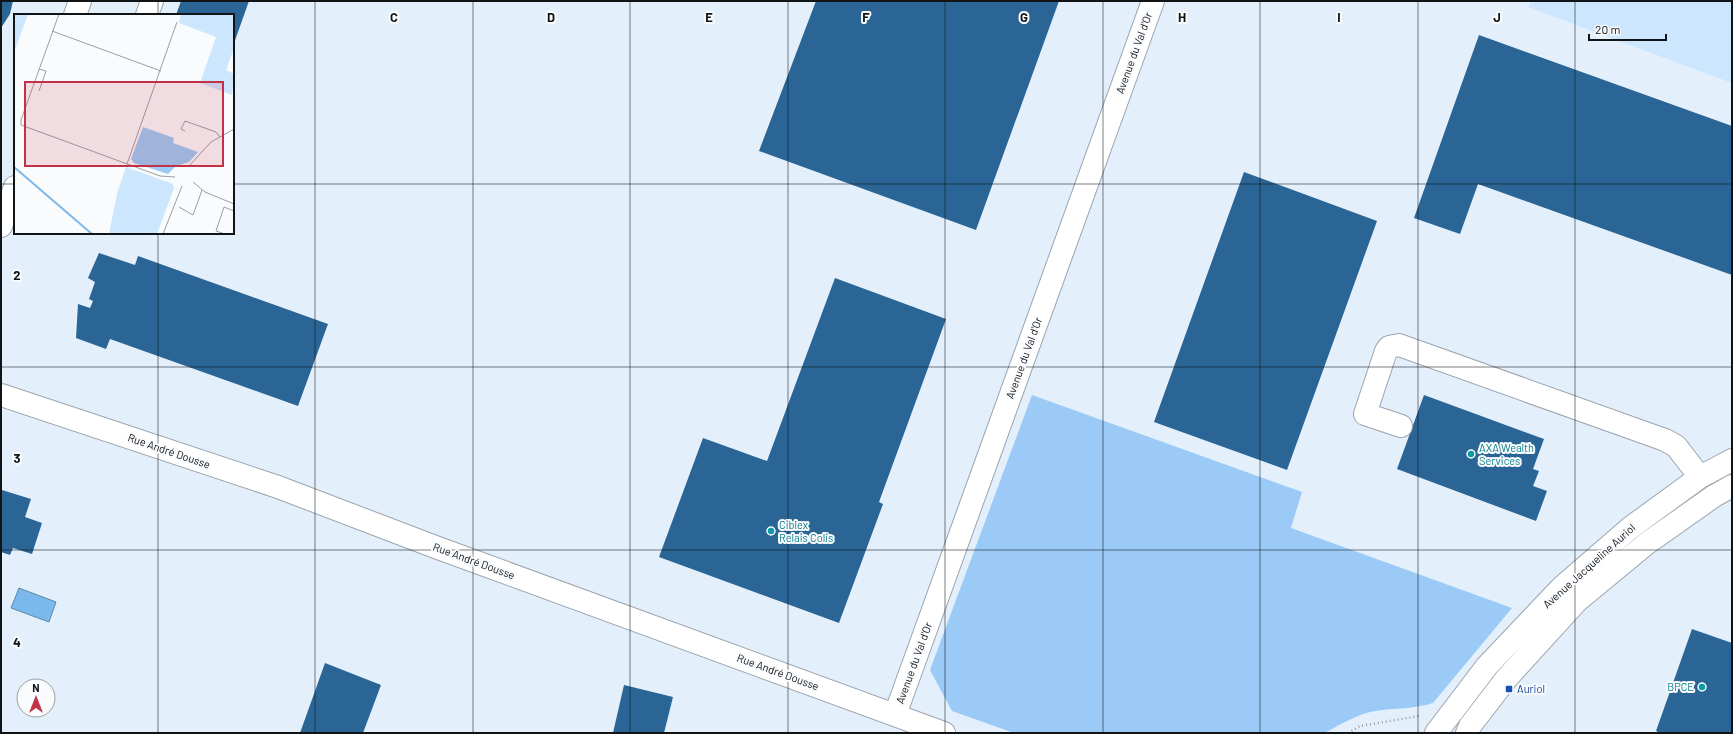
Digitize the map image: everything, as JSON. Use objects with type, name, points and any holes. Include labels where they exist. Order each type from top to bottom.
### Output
[{"type":"street","points":[[75,14],[80,1]]},
{"type":"street","points":[[147,14],[152,1]]},
{"type":"street","name":"Avenue du Val d'Or","points":[[895,715],[1153,1]]},
{"type":"street","points":[[1,226],[14,190]]},
{"type":"street","points":[[1401,426],[1365,414],[1386,351],[1389,347],[1399,345],[1665,440],[1676,446],[1700,477]]},
{"type":"street","name":"Rue André Dousse","points":[[1,395],[278,487],[438,548],[944,733]]},
{"type":"street","name":"Avenue Jacqueline Auriol","points":[[1438,731],[1487,666],[1562,587],[1630,528],[1700,477],[1732,460]]},
{"type":"street","name":"Avenue Jacqueline Auriol","points":[[1467,733],[1470,726],[1506,679],[1578,601],[1646,544],[1714,496],[1732,486]]},
{"type":"path","points":[[1348,733],[1360,726],[1422,715],[1438,731]]},
{"type":"shaded area","points":[[1,1],[1732,1],[1732,733],[1,733]]},
{"type":"shaded area","points":[[1531,1],[1732,1],[1732,83],[1528,7]]},
{"type":"shaded area","points":[[1032,395],[1302,492],[1291,528],[1512,608],[1433,703],[1368,712],[1324,733],[1014,733],[952,711],[930,670]]},
{"type":"shaded area","points":[[19,588],[56,602],[49,622],[11,608]]},
{"type":"building","points":[[1,1],[13,1],[10,14],[1,28]]},
{"type":"building","points":[[181,1],[249,1],[234,43],[234,14],[176,14]]},
{"type":"building","points":[[816,1],[1059,1],[976,230],[759,151]]},
{"type":"building","points":[[1479,35],[1732,126],[1732,275],[1478,184],[1460,234],[1414,218]]},
{"type":"building","points":[[1244,172],[1377,221],[1287,470],[1154,422]]},
{"type":"building","points":[[99,253],[135,265],[138,256],[328,324],[298,406],[110,339],[106,349],[76,338],[78,304],[90,308],[93,301],[89,299],[95,282],[88,278]]},
{"type":"building","points":[[835,278],[946,319],[879,502],[883,504],[839,623],[659,557],[703,438],[767,461]]},
{"type":"building","name":"AXA Wealth Services","points":[[1424,395],[1544,439],[1533,469],[1539,471],[1533,486],[1547,491],[1536,521],[1397,469]]},
{"type":"building","points":[[2,490],[31,499],[25,517],[42,523],[32,554],[13,548],[10,555],[1,552]]},
{"type":"building","name":"BPCE","points":[[1692,629],[1732,643],[1732,733],[1661,733],[1656,731]]},
{"type":"building","points":[[325,663],[381,685],[363,733],[300,733]]},
{"type":"building","points":[[624,685],[673,697],[664,733],[613,733]]},
{"type":"place","name":"AXA Wealth Services","points":[[1471,454]]},
{"type":"place","name":"Ciblex Relais Colis","points":[[771,531]]},
{"type":"place","name":"BPCE","points":[[1702,687]]},
{"type":"place","name":"Auriol","points":[[1509,689]]}]
